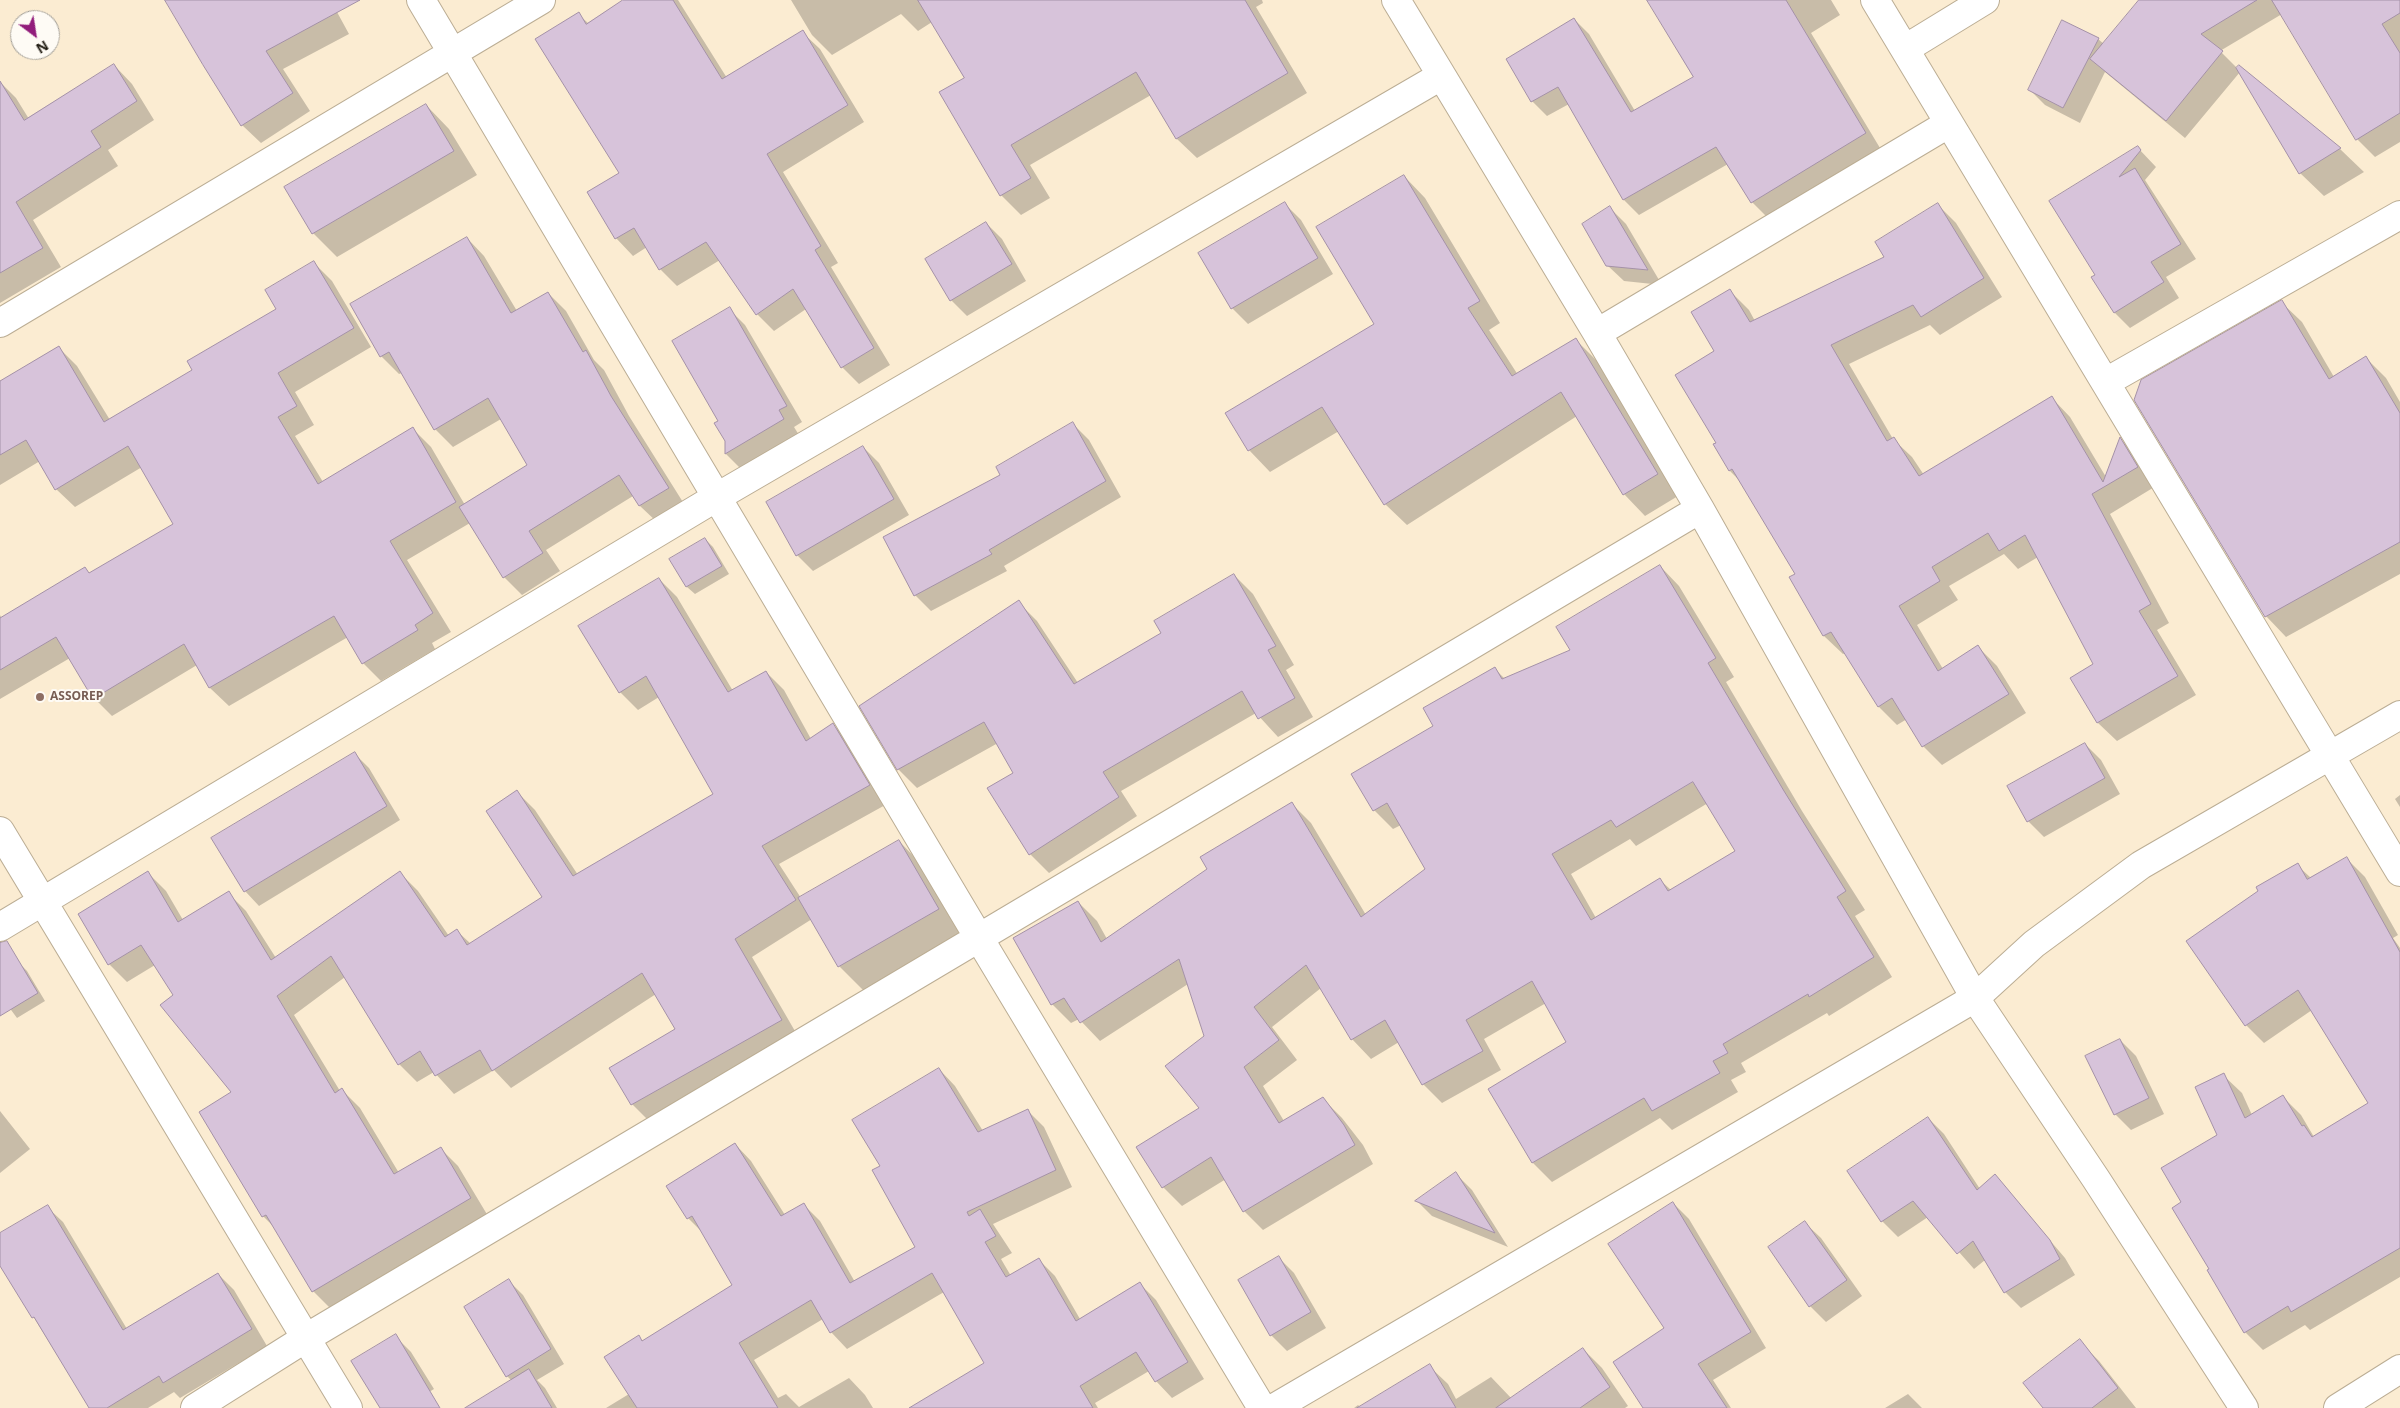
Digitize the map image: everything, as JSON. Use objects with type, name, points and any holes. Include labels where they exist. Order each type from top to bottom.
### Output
[{"type":"street","points":[[421,0],[978,938],[1262,1408]]},
{"type":"street","points":[[0,323],[541,0]]},
{"type":"street","points":[[1396,0],[1597,332],[1700,509],[1975,998],[2096,1179],[2244,1408]]},
{"type":"street","points":[[1875,0],[1948,124],[2332,756],[2400,872]]},
{"type":"street","points":[[1905,49],[1985,0]]},
{"type":"street","points":[[0,927],[717,498],[1441,76]]},
{"type":"street","points":[[1597,332],[1948,124]]},
{"type":"street","points":[[2106,382],[2400,214]]},
{"type":"street","points":[[195,1408],[306,1338],[1700,509]]},
{"type":"street","points":[[1274,1408],[1975,998],[2034,944],[2141,865],[2400,715]]},
{"type":"street","points":[[0,831],[348,1408]]},
{"type":"street","points":[[2338,1408],[2400,1369]]},
{"type":"building","points":[[165,0],[360,0],[266,51],[293,93],[241,126]]},
{"type":"building","points":[[623,0],[673,0],[722,79],[803,30],[848,105],[767,154],[821,246],[815,250],[874,348],[841,368],[793,289],[756,315],[706,242],[659,270],[634,228],[615,239],[587,192],[619,173],[535,39],[579,12],[586,24]]},
{"type":"building","points":[[918,0],[1245,0],[1288,73],[1176,139],[1136,72],[1011,145],[1031,178],[1000,196],[939,92],[964,78]]},
{"type":"building","points":[[1647,0],[1786,0],[1866,133],[1751,203],[1716,147],[1623,200],[1558,87],[1531,102],[1506,59],[1574,18],[1631,112],[1693,77]]},
{"type":"building","points":[[2139,0],[2257,0],[2201,34],[2223,51],[2166,121],[2090,59]]},
{"type":"building","points":[[2272,0],[2400,0],[2400,13],[2382,24],[2400,53],[2400,113],[2356,140]]},
{"type":"building","points":[[2062,20],[2099,38],[2063,108],[2028,90]]},
{"type":"building","points":[[114,64],[137,101],[91,131],[101,147],[16,202],[43,248],[0,273],[0,81],[24,120]]},
{"type":"building","points":[[2239,65],[2341,148],[2299,174],[2236,68]]},
{"type":"building","points":[[426,104],[454,151],[312,234],[284,187]]},
{"type":"building","points":[[2138,146],[2141,150],[2119,177],[2135,168],[2181,244],[2151,262],[2164,282],[2114,313],[2091,277],[2095,275],[2049,201]]},
{"type":"building","points":[[1404,175],[1480,301],[1468,308],[1512,376],[1576,338],[1658,474],[1623,495],[1561,392],[1384,505],[1322,407],[1248,451],[1225,413],[1374,324],[1316,227]]},
{"type":"building","points":[[1285,202],[1318,258],[1231,309],[1198,253]]},
{"type":"building","points":[[1938,203],[1984,278],[1921,317],[1913,305],[1831,345],[1887,441],[1894,437],[1919,476],[2052,396],[2103,482],[2120,437],[2138,467],[2092,494],[2151,604],[2139,611],[2178,676],[2097,723],[2070,678],[2093,664],[2025,535],[1999,551],[1988,533],[1932,567],[1940,581],[1899,606],[1938,671],[1978,645],[2009,694],[1922,747],[1892,698],[1878,707],[1831,632],[1823,636],[1789,577],[1795,574],[1732,469],[1729,471],[1713,444],[1716,443],[1675,375],[1714,351],[1691,312],[1730,289],[1750,322],[1884,257],[1875,242]]},
{"type":"building","points":[[1610,206],[1648,270],[1606,266],[1582,224]]},
{"type":"building","points":[[986,222],[1012,264],[950,301],[925,259]]},
{"type":"building","points":[[467,237],[511,313],[548,292],[583,352],[586,350],[611,396],[669,488],[639,506],[619,475],[529,531],[543,553],[503,578],[459,507],[527,465],[488,398],[434,430],[389,352],[380,357],[350,304]]},
{"type":"building","points":[[314,261],[354,328],[278,373],[297,406],[278,417],[318,484],[413,427],[456,502],[390,541],[433,613],[415,625],[418,630],[362,664],[334,616],[209,688],[184,644],[93,699],[56,637],[0,670],[0,618],[85,567],[89,573],[173,524],[128,446],[55,490],[26,440],[0,455],[0,381],[59,346],[104,422],[192,370],[187,361],[276,309],[265,290]]},
{"type":"building","points":[[2282,300],[2329,379],[2366,356],[2400,413],[2400,542],[2265,617],[2134,400],[2141,380]]},
{"type":"building","points":[[730,307],[787,406],[779,410],[784,419],[725,454],[725,441],[714,423],[718,421],[672,341]]},
{"type":"building","points":[[1073,422],[1106,481],[989,550],[992,554],[914,596],[883,537],[1000,475],[996,467]]},
{"type":"building","points":[[863,446],[894,499],[796,556],[766,502]]},
{"type":"building","points":[[705,538],[722,566],[686,587],[669,559]]},
{"type":"building","points":[[1660,565],[1716,658],[1708,663],[1846,891],[1837,897],[1874,957],[1809,997],[1808,994],[1723,1044],[1728,1053],[1713,1061],[1720,1073],[1652,1111],[1644,1098],[1532,1163],[1488,1089],[1566,1042],[1532,981],[1466,1020],[1483,1051],[1422,1085],[1385,1020],[1351,1040],[1306,965],[1254,1007],[1279,1040],[1244,1067],[1279,1123],[1323,1097],[1344,1125],[1355,1145],[1243,1212],[1211,1157],[1162,1188],[1136,1147],[1199,1108],[1165,1066],[1204,1036],[1179,959],[1080,1023],[1064,998],[1051,1005],[1013,938],[1078,901],[1101,942],[1207,869],[1200,857],[1292,802],[1361,917],[1425,869],[1387,803],[1373,811],[1351,774],[1433,726],[1423,708],[1495,667],[1502,679],[1570,650],[1556,627]],"holes":[[[1693,782],[1735,851],[1668,891],[1660,878],[1591,920],[1552,854],[1611,820],[1616,827]]]},
{"type":"building","points":[[1234,574],[1276,646],[1268,650],[1295,698],[1258,719],[1242,691],[1103,772],[1119,797],[1029,855],[987,788],[1013,773],[984,722],[897,770],[859,706],[1019,600],[1074,684],[1161,633],[1154,621]]},
{"type":"building","points":[[659,578],[728,692],[766,671],[806,741],[833,723],[870,785],[762,846],[796,900],[735,939],[782,1020],[631,1105],[609,1068],[675,1029],[642,973],[492,1071],[480,1050],[435,1076],[420,1051],[398,1065],[331,956],[277,996],[335,1093],[342,1088],[394,1174],[441,1147],[471,1198],[312,1292],[266,1215],[262,1217],[199,1112],[231,1092],[160,1005],[173,995],[141,945],[108,965],[78,914],[148,871],[178,922],[229,891],[271,960],[400,871],[445,937],[457,929],[467,945],[542,897],[486,811],[517,790],[573,876],[713,794],[646,676],[619,693],[578,626]]},
{"type":"building","points":[[2085,743],[2105,778],[2027,822],[2007,786]]},
{"type":"building","points":[[355,752],[387,806],[244,892],[211,838]]},
{"type":"building","points":[[899,840],[939,909],[838,967],[798,898]]},
{"type":"building","points":[[2347,857],[2400,952],[2400,1248],[2291,1312],[2288,1306],[2244,1333],[2207,1270],[2209,1269],[2172,1208],[2181,1202],[2161,1168],[2217,1135],[2195,1087],[2224,1073],[2245,1118],[2283,1095],[2302,1126],[2304,1125],[2312,1137],[2368,1103],[2298,990],[2245,1026],[2186,941],[2258,891],[2256,887],[2298,863],[2307,879]]},
{"type":"building","points":[[7,941],[38,993],[0,1016],[0,943]]},
{"type":"building","points":[[2120,1039],[2149,1098],[2114,1115],[2085,1056]]},
{"type":"building","points":[[939,1068],[978,1132],[1028,1109],[1056,1170],[967,1212],[969,1216],[980,1209],[996,1236],[985,1242],[1006,1277],[1039,1258],[1076,1321],[1140,1282],[1188,1362],[1155,1382],[1136,1352],[1080,1386],[1093,1408],[909,1408],[984,1363],[932,1273],[830,1333],[811,1300],[739,1343],[778,1408],[637,1408],[604,1357],[639,1335],[642,1341],[732,1285],[692,1216],[687,1219],[666,1186],[735,1143],[781,1216],[804,1203],[850,1283],[915,1247],[872,1170],[880,1166],[852,1120]]},
{"type":"building","points":[[1928,1117],[1977,1190],[1995,1174],[2050,1240],[2060,1259],[2004,1293],[1973,1241],[1957,1254],[1913,1201],[1881,1222],[1847,1171]]},
{"type":"building","points":[[1456,1172],[1495,1233],[1415,1201]]},
{"type":"building","points":[[1673,1202],[1751,1332],[1698,1364],[1727,1408],[1643,1408],[1613,1362],[1664,1328],[1608,1244]]},
{"type":"building","points":[[48,1205],[123,1330],[218,1273],[252,1329],[163,1383],[159,1376],[107,1408],[89,1408],[34,1317],[32,1318],[0,1266],[0,1233]]},
{"type":"building","points":[[1805,1221],[1847,1280],[1809,1307],[1768,1247]]},
{"type":"building","points":[[1279,1256],[1311,1312],[1270,1336],[1238,1280]]},
{"type":"building","points":[[509,1279],[551,1349],[506,1377],[464,1307]]},
{"type":"building","points":[[396,1334],[440,1408],[380,1408],[351,1361]]},
{"type":"building","points":[[2080,1339],[2118,1388],[2092,1408],[2043,1408],[2023,1383]]},
{"type":"building","points":[[1583,1348],[1610,1387],[1580,1408],[1496,1408]]},
{"type":"building","points":[[1430,1364],[1456,1408],[1357,1408]]},
{"type":"building","points":[[529,1369],[552,1408],[465,1408]]},
{"type":"place","name":"ASSOREP","points":[[40,697]]}]
